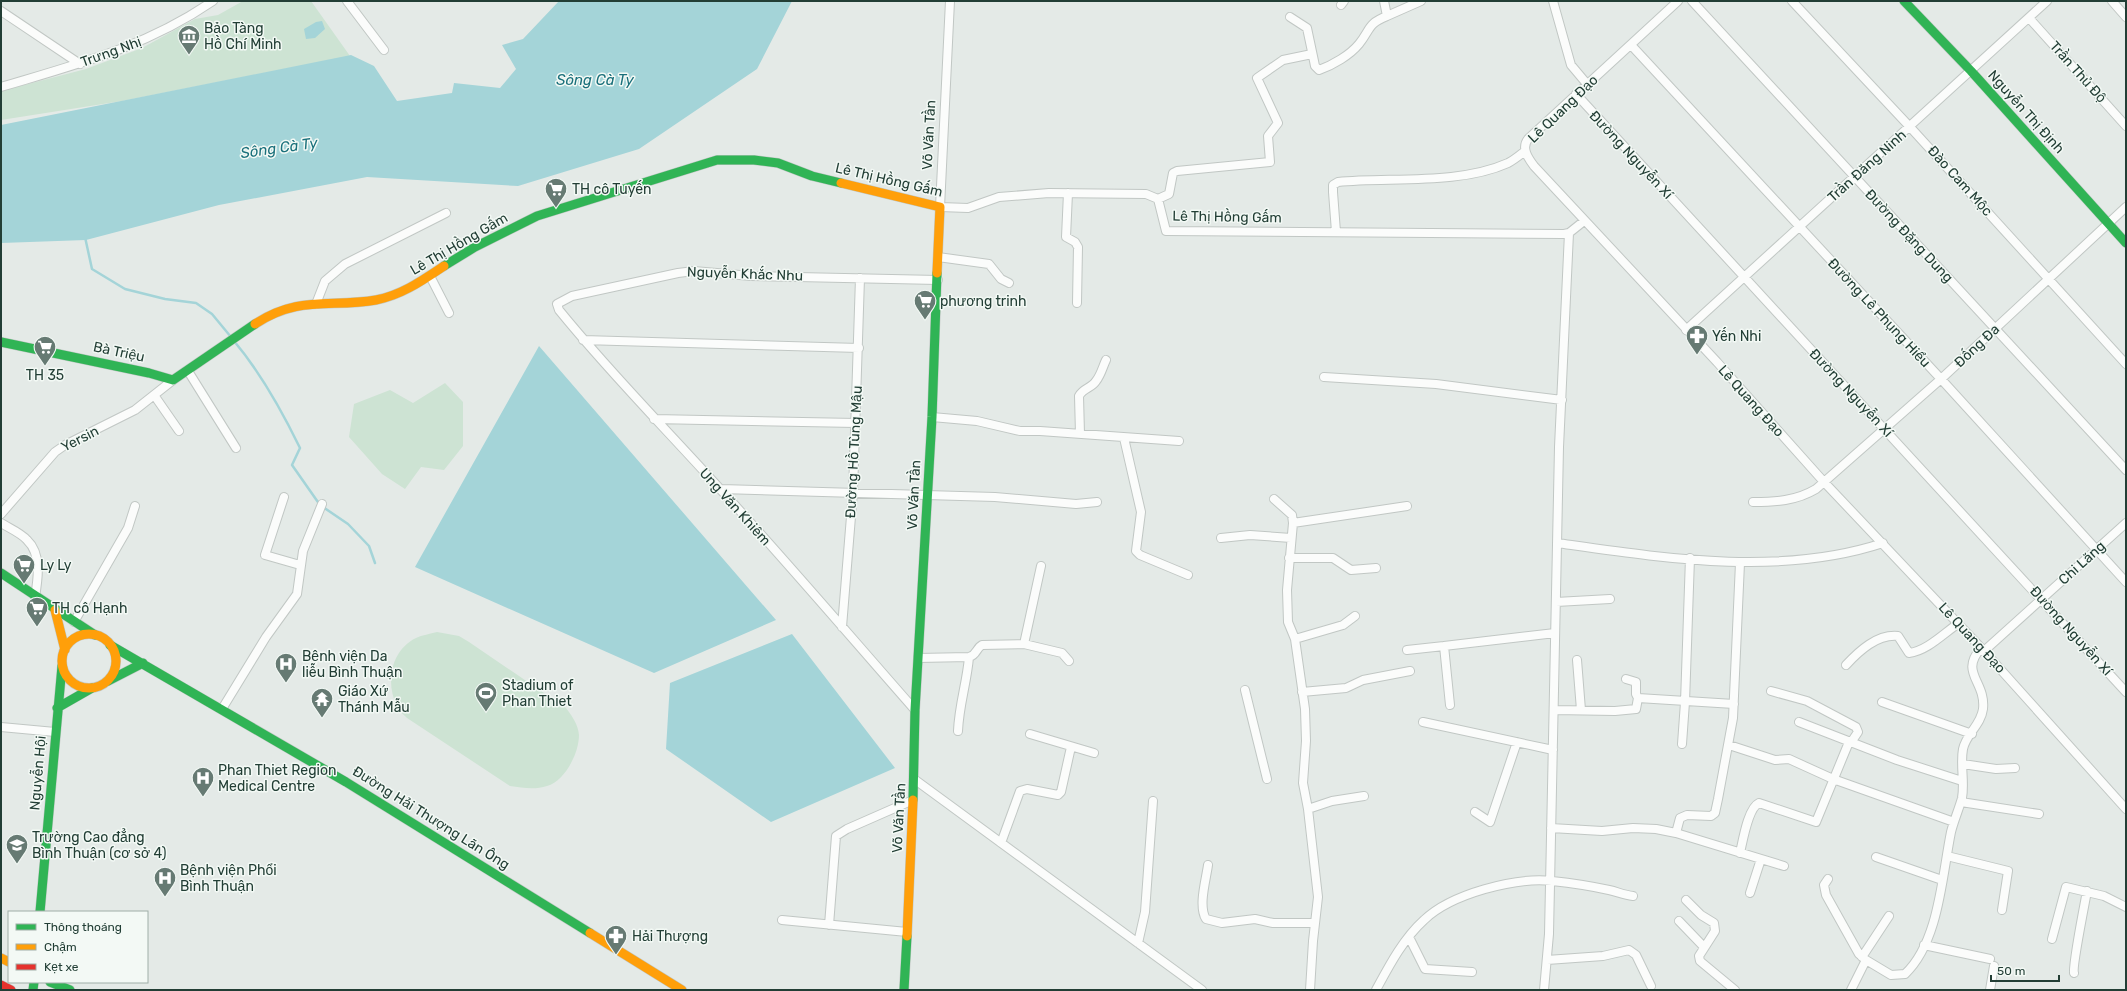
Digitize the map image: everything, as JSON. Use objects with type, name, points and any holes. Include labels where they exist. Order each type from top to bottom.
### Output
[{"type":"street","name":"Trưng Nhị","points":[[1,87],[80,64],[152,37],[213,1]]},
{"type":"street","points":[[347,1],[384,50]]},
{"type":"street","name":"Võ Văn Tần","points":[[904,990],[914,779],[915,710],[932,417],[950,1]]},
{"type":"street","points":[[1384,1],[1387,16]]},
{"type":"street","points":[[1290,17],[1307,28],[1315,66],[1319,70],[1327,67],[1357,45],[1373,22],[1420,1]]},
{"type":"street","points":[[1553,1],[1571,65],[1587,84]]},
{"type":"street","name":"Lê Quang Đạo","points":[[1678,1],[1528,139],[1526,143],[1526,151],[1534,166],[1824,482],[1983,649],[2126,809]]},
{"type":"street","name":"Đường Đặng Dung","points":[[1692,1],[2126,470]]},
{"type":"street","name":"Đào Cam Mộc","points":[[1792,1],[2049,278],[2126,364]]},
{"type":"street","name":"Nguyễn Thị Định","points":[[1904,1],[1970,71],[2126,243]]},
{"type":"street","name":"Trần Đăng Ninh","points":[[1686,330],[2048,1]]},
{"type":"street","points":[[2112,1],[2126,17]]},
{"type":"street","points":[[1,11],[80,64]]},
{"type":"street","name":"Trần Thủ Độ","points":[[2029,18],[2126,126]]},
{"type":"street","name":"Đường Lê Phụng Hiểu","points":[[1631,45],[1941,379],[2126,582]]},
{"type":"street","points":[[1158,199],[1169,194],[1171,178],[1173,173],[1177,171],[1270,162],[1268,136],[1278,123],[1257,78],[1283,60],[1312,54]]},
{"type":"street","name":"Đường Nguyễn Xí","points":[[1576,94],[2126,692]]},
{"type":"street","points":[[1336,232],[1333,185],[1338,182],[1458,176],[1492,168],[1509,162],[1526,151]]},
{"type":"street","name":"Lê Thị Hồng Gấm","points":[[188,370],[269,315],[282,309],[296,305],[376,300],[406,290],[475,247],[537,216],[717,160],[746,159],[799,168],[812,176],[940,207],[968,208],[999,197],[1068,193],[1146,194],[1158,199],[1166,231],[1569,233]]},
{"type":"street","points":[[1068,193],[1066,237],[1075,242],[1078,247],[1077,303]]},
{"type":"street","name":"Đống Đa","points":[[1753,502],[1794,499],[1806,495],[1824,482],[1885,430],[2126,207]]},
{"type":"street","points":[[316,304],[325,281],[344,264],[446,213]]},
{"type":"street","points":[[1544,990],[1547,960],[1550,881],[1557,543],[1569,233],[1584,221]]},
{"type":"street","points":[[938,257],[989,264],[1001,279],[1009,283]]},
{"type":"street","name":"Nguyễn Khắc Nhu","points":[[557,304],[572,296],[686,271],[751,276],[938,280]]},
{"type":"street","points":[[430,276],[449,313]]},
{"type":"street","name":"Đường Hồ Tùng Mậu","points":[[842,627],[853,492],[859,348],[860,278]]},
{"type":"street","name":"Ung Văn Khiêm","points":[[557,304],[558,310],[583,340],[654,419],[721,490],[915,710]]},
{"type":"street","points":[[583,340],[859,348]]},
{"type":"street","name":"Bà Triệu","points":[[1,342],[149,373],[173,380]]},
{"type":"street","points":[[1080,434],[1080,396],[1082,391],[1096,381],[1106,360]]},
{"type":"street","points":[[173,380],[188,370],[236,448]]},
{"type":"street","points":[[1324,377],[1436,384],[1562,400]]},
{"type":"street","name":"Yersin","points":[[1,514],[55,452],[65,445],[114,422],[135,410],[173,380]]},
{"type":"street","points":[[154,395],[179,431]]},
{"type":"street","points":[[932,417],[977,421],[1020,431],[1040,431],[1179,441]]},
{"type":"street","points":[[654,419],[856,423]]},
{"type":"street","points":[[1124,438],[1141,512],[1136,551],[1140,555],[1188,575]]},
{"type":"street","points":[[721,490],[853,492],[995,497],[1076,504],[1097,502]]},
{"type":"street","points":[[284,497],[265,555],[300,565]]},
{"type":"street","points":[[1274,499],[1292,515],[1293,523],[1287,590],[1288,622],[1295,639],[1306,726],[1303,783],[1308,809],[1318,897],[1310,990]]},
{"type":"street","points":[[222,709],[266,637],[297,594],[303,551],[322,504]]},
{"type":"street","points":[[74,622],[128,528],[135,506]]},
{"type":"street","points":[[1293,523],[1407,506]]},
{"type":"street","points":[[1,523],[28,540],[32,547],[36,557],[38,574],[35,597]]},
{"type":"street","name":"Chi Lăng","points":[[1983,649],[2042,600],[2126,523]]},
{"type":"street","points":[[1221,538],[1250,535],[1291,538]]},
{"type":"street","points":[[1557,543],[1641,554],[1740,563],[1836,554],[1857,551],[1883,543]]},
{"type":"street","points":[[1289,558],[1333,558],[1351,570],[1376,568]]},
{"type":"street","points":[[1682,744],[1686,702],[1690,558]]},
{"type":"street","points":[[1676,833],[1678,821],[1683,816],[1714,815],[1729,745],[1734,704],[1740,563]]},
{"type":"street","points":[[1024,644],[1041,566]]},
{"type":"street","points":[[1,573],[55,610],[104,639],[110,645],[116,660],[113,671],[106,681]]},
{"type":"street","points":[[1556,602],[1610,599]]},
{"type":"street","points":[[55,610],[65,650]]},
{"type":"street","points":[[1295,639],[1343,625],[1355,616]]},
{"type":"street","points":[[1846,665],[1859,652],[1880,640],[1898,636],[1909,653],[1914,652],[1924,648],[1959,624]]},
{"type":"street","points":[[1407,650],[1555,633]]},
{"type":"street","points":[[92,688],[84,688],[73,682],[65,674],[62,666],[65,650],[70,642],[78,637],[96,635]]},
{"type":"street","points":[[918,658],[970,657],[976,653],[982,645],[1024,644],[1062,653],[1069,661]]},
{"type":"street","name":"Đường Hải Thượng Lãn Ông","points":[[110,645],[222,709],[397,813],[682,990]]},
{"type":"street","points":[[1444,646],[1450,705]]},
{"type":"street","points":[[1828,879],[1824,885],[1826,895],[1864,958],[1891,975],[1900,975],[1910,969],[1929,938],[1954,822],[1961,802],[1964,747],[1980,721],[1983,710],[1982,693],[1972,671],[1972,663],[1973,657],[1983,649]]},
{"type":"street","points":[[958,730],[959,713],[967,681],[970,657]]},
{"type":"street","points":[[1577,660],[1581,710]]},
{"type":"street","points":[[57,708],[92,688],[143,663]]},
{"type":"street","name":"Nguyễn Hội","points":[[40,911],[57,708],[62,666]]},
{"type":"street","points":[[1302,692],[1346,688],[1363,680],[1410,671]]},
{"type":"street","points":[[1554,710],[1615,711],[1636,709],[1638,698],[1636,694],[1636,682],[1626,678]]},
{"type":"street","points":[[1245,690],[1267,779]]},
{"type":"street","points":[[1740,853],[1750,814],[1756,804],[1765,803],[1816,822],[1850,741],[1858,732],[1856,727],[1807,700],[1771,691]]},
{"type":"street","points":[[1638,698],[1734,704]]},
{"type":"street","points":[[1882,702],[1972,734]]},
{"type":"street","points":[[1424,722],[1552,750]]},
{"type":"street","points":[[1799,722],[1897,760],[1962,781]]},
{"type":"street","points":[[1,727],[55,732]]},
{"type":"street","points":[[1030,734],[1094,753]]},
{"type":"street","points":[[1475,812],[1490,822],[1517,742]]},
{"type":"street","points":[[1729,745],[1776,760],[1789,759],[1833,779],[1954,822]]},
{"type":"street","points":[[1001,843],[1020,791],[1027,789],[1058,795],[1061,792],[1071,747]]},
{"type":"street","points":[[1963,764],[1996,769],[2015,768]]},
{"type":"street","points":[[914,779],[1202,990]]},
{"type":"street","points":[[1308,809],[1332,801],[1364,796]]},
{"type":"street","points":[[829,925],[836,836],[847,829],[913,800]]},
{"type":"street","points":[[1138,943],[1144,912],[1153,801]]},
{"type":"street","points":[[1961,802],[2039,814]]},
{"type":"street","points":[[1551,828],[1602,831],[1656,829],[1676,833],[1784,866]]},
{"type":"street","points":[[1947,856],[2008,871],[2002,910]]},
{"type":"street","points":[[1876,857],[1942,880]]},
{"type":"street","points":[[1750,893],[1761,859]]},
{"type":"street","points":[[1208,865],[1203,909],[1203,914],[1206,919],[1222,923],[1255,919],[1273,923],[1315,923]]},
{"type":"street","points":[[1376,990],[1409,937],[1428,916],[1462,896],[1501,885],[1550,881],[1609,890],[1622,895],[1633,896]]},
{"type":"street","points":[[2052,939],[2066,888],[2087,891],[2110,898],[2126,907]]},
{"type":"street","points":[[2074,972],[2072,967],[2078,947],[2087,891]]},
{"type":"street","points":[[1686,900],[1701,915],[1714,923],[1716,927],[1699,956],[1700,961],[1735,990]]},
{"type":"street","points":[[1851,990],[1864,958],[1889,916]]},
{"type":"street","points":[[782,920],[907,932]]},
{"type":"street","points":[[1679,921],[1704,947]]},
{"type":"street","points":[[1409,937],[1425,969],[1472,972]]},
{"type":"street","points":[[1924,945],[1990,959]]},
{"type":"street","points":[[1547,960],[1603,956],[1629,950],[1636,955],[1651,986]]},
{"type":"street","points":[[1990,990],[1994,966]]},
{"type":"street","points":[[52,983],[70,990]]},
{"type":"street","points":[[1,985],[11,990]]},
{"type":"green space","points":[[243,1],[311,1],[350,56],[122,101],[1,120],[1,91],[86,69],[142,48],[195,19],[218,15]]},
{"type":"green space","points":[[445,383],[463,402],[463,446],[444,470],[421,467],[405,489],[382,474],[349,437],[354,404],[390,390],[413,403]]},
{"type":"green space","name":"Stadium of Phan Thiet","points":[[437,632],[459,636],[566,708],[577,727],[579,735],[577,750],[570,765],[554,783],[538,788],[510,786],[407,718],[400,711],[393,697],[391,687],[391,678],[396,659],[401,650],[408,643],[418,637]]},
{"type":"water","name":"Sông Cà Ty","points":[[559,1],[792,1],[757,69],[639,149],[518,186],[367,177],[219,205],[86,240],[1,243],[1,125],[351,55],[374,66],[397,101],[452,93],[454,83],[500,88],[516,69],[502,45],[523,39]]},
{"type":"water","points":[[322,21],[325,29],[315,38],[306,39],[304,29],[316,22]]},
{"type":"water","points":[[539,346],[776,620],[654,673],[415,567]]},
{"type":"water","points":[[792,634],[895,768],[771,822],[666,749],[670,683]]},
{"type":"waterway","points":[[85,237],[92,269],[125,289],[165,299],[196,303],[212,314],[231,337]]},
{"type":"waterway","points":[[234,341],[244,353],[270,393],[300,448],[292,465],[320,505],[348,524],[369,546],[375,563]]},
{"type":"traffic: fast","points":[[1904,1],[1971,71],[2126,243]]},
{"type":"traffic: fast","points":[[444,266],[475,247],[537,216],[717,160],[754,160],[778,163],[812,176],[841,183]]},
{"type":"traffic: fast","points":[[913,800],[915,710],[932,417],[937,273]]},
{"type":"traffic: fast","points":[[1,342],[149,373],[173,380],[255,324]]},
{"type":"traffic: fast","points":[[1,573],[95,635]]},
{"type":"traffic: fast","points":[[110,645],[346,782],[590,933]]},
{"type":"traffic: fast","points":[[108,681],[143,663]]},
{"type":"traffic: fast","points":[[40,911],[62,666]]},
{"type":"traffic: fast","points":[[57,708],[92,688]]},
{"type":"traffic: fast","points":[[904,990],[907,936]]},
{"type":"traffic: fast","points":[[33,990],[34,983]]},
{"type":"traffic: fast","points":[[52,983],[70,990]]},
{"type":"traffic: slow","points":[[841,183],[940,207],[937,273]]},
{"type":"traffic: slow","points":[[255,324],[271,315],[286,309],[300,306],[359,302],[386,298],[403,291],[444,266]]},
{"type":"traffic: slow","points":[[55,610],[65,650]]},
{"type":"traffic: slow","points":[[89,634],[99,636],[108,642],[114,651],[116,661],[114,671],[108,680],[99,686],[89,688],[79,686],[70,680],[64,671],[62,661],[64,651],[70,642],[79,636],[89,634]]},
{"type":"traffic: slow","points":[[907,936],[913,800]]},
{"type":"traffic: slow","points":[[590,933],[682,990]]},
{"type":"traffic: slow","points":[[1,958],[8,962]]},
{"type":"traffic: jam","points":[[1,985],[11,990]]},
{"type":"place","name":"Bảo Tàng Hồ Chí Minh","points":[[189,56]]},
{"type":"place","name":"TH cô Tuyến","points":[[556,208]]},
{"type":"place","name":"phương trinh","points":[[925,320]]},
{"type":"place","name":"Yến Nhi","points":[[1697,356]]},
{"type":"place","name":"TH 35","points":[[45,366]]},
{"type":"place","name":"Ly Ly","points":[[24,584]]},
{"type":"place","name":"TH cô Hạnh","points":[[37,628]]},
{"type":"place","name":"Bệnh viện Da liễu Bình Thuận","points":[[286,684]]},
{"type":"place","name":"Stadium of Phan Thiet","points":[[486,712]]},
{"type":"place","name":"Giáo Xứ Thánh Mẫu","points":[[322,718]]},
{"type":"place","name":"Phan Thiet Region Medical Centre","points":[[203,798]]},
{"type":"place","name":"Trường Cao đẳng Bình Thuận (cơ sở 4)","points":[[17,864]]},
{"type":"place","name":"Bệnh viện Phổi Bình Thuận","points":[[165,898]]},
{"type":"place","name":"Hải Thượng","points":[[616,956]]}]
